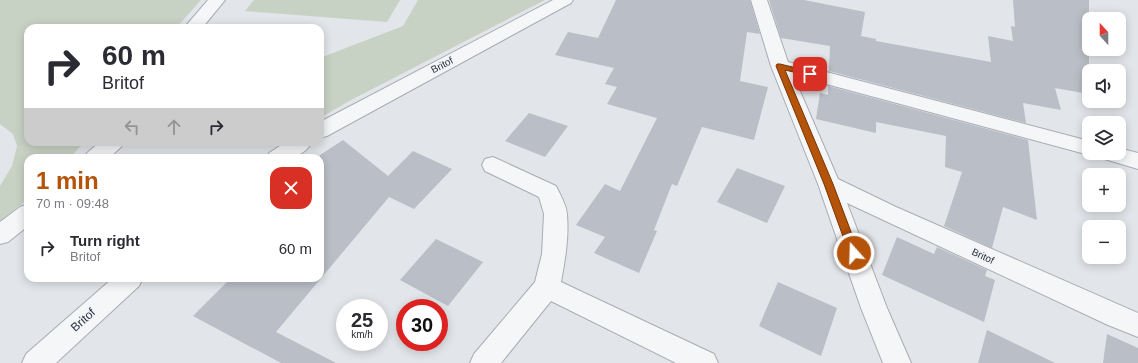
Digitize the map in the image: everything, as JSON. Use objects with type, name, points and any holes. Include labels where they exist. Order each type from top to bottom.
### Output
[{"type":"street","points":[[196,24],[217,0]]},
{"type":"street","name":"Britof","points":[[324,129],[565,0]]},
{"type":"street","points":[[759,0],[780,66],[828,184],[874,308],[897,363]]},
{"type":"street","points":[[780,66],[1082,146]]},
{"type":"street","points":[[100,154],[109,146]]},
{"type":"street","points":[[283,154],[296,146]]},
{"type":"street","points":[[1126,158],[1138,161]]},
{"type":"street","points":[[484,363],[547,287],[554,254],[556,214],[548,192],[493,165]]},
{"type":"street","name":"Britof","points":[[828,184],[1117,317],[1138,325]]},
{"type":"street","points":[[0,235],[24,216]]},
{"type":"street","name":"Britof","points":[[36,363],[126,282]]},
{"type":"street","points":[[547,287],[704,363]]},
{"type":"green space","points":[[0,0],[201,0],[180,24],[24,24],[24,146],[80,146],[74,154],[24,154],[24,202],[0,221],[0,186],[12,166],[17,146],[13,134],[0,124]]},
{"type":"green space","points":[[254,0],[400,0],[387,22],[245,11]]},
{"type":"green space","points":[[418,0],[545,0],[351,100],[324,116],[324,56],[403,26]]},
{"type":"building","points":[[616,0],[750,0],[760,34],[747,32],[740,81],[768,87],[754,140],[702,127],[677,186],[672,184],[654,230],[657,231],[639,273],[594,253],[605,237],[576,225],[605,184],[620,191],[657,118],[607,104],[617,87],[605,84],[614,68],[555,55],[568,32],[598,38]]},
{"type":"building","points":[[769,0],[804,0],[865,12],[861,36],[876,39],[876,41],[991,62],[988,36],[1013,41],[1011,26],[1015,27],[1013,0],[1089,0],[1089,12],[1082,12],[1082,56],[1089,56],[1089,64],[1082,64],[1082,93],[1055,88],[1061,110],[1023,103],[1026,123],[829,71],[830,46],[781,38]]},
{"type":"building","points":[[828,86],[1028,140],[1037,220],[1003,207],[992,248],[944,226],[962,172],[945,167],[946,136],[876,122],[876,133],[816,119],[820,93],[828,95]]},
{"type":"building","points":[[529,113],[568,126],[545,157],[505,141]]},
{"type":"building","points":[[343,140],[388,176],[413,151],[452,169],[414,209],[389,197],[324,275],[324,154],[322,154]]},
{"type":"building","points":[[737,168],[785,186],[767,223],[717,202]]},
{"type":"building","points":[[897,237],[934,254],[937,247],[987,270],[985,276],[995,280],[984,322],[882,275]]},
{"type":"building","points":[[436,239],[483,262],[448,306],[448,299],[435,299],[400,280]]},
{"type":"building","points":[[227,282],[318,282],[276,332],[336,363],[281,363],[193,316]]},
{"type":"building","points":[[778,282],[837,308],[821,356],[759,326]]},
{"type":"building","points":[[987,330],[1055,363],[978,363]]},
{"type":"building","points":[[1107,334],[1138,348],[1138,363],[1103,363]]},
{"type":"route","points":[[810,74],[780,66],[828,184],[854,253]]}]
